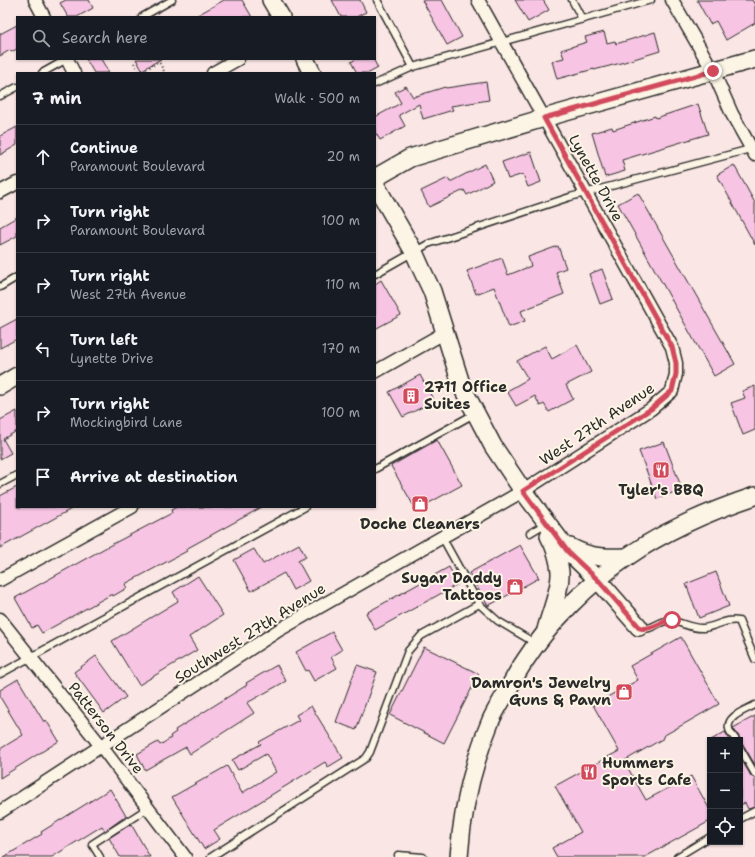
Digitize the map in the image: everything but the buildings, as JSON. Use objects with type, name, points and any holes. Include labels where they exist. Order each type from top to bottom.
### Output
[{"type":"main road","points":[[271,0],[280,16]]},
{"type":"main road","points":[[376,177],[410,158],[544,118],[755,59]]},
{"type":"main road","points":[[306,60],[312,72]]},
{"type":"main road","points":[[376,186],[414,252],[432,291],[462,387],[493,446],[523,491],[557,551],[560,573],[558,587],[540,640]]},
{"type":"main road","points":[[0,386],[16,377]]},
{"type":"main road","points":[[459,857],[460,837],[466,800],[479,754],[492,719],[524,662],[558,618],[598,580],[627,557],[680,526],[724,507],[755,496]]},
{"type":"main road","points":[[540,523],[598,580],[640,628]]},
{"type":"main road","points":[[561,542],[582,553],[593,556],[604,558],[627,557]]},
{"type":"street","points":[[35,0],[43,16]]},
{"type":"street","name":"Lynette Drive","points":[[478,0],[672,347],[676,363],[676,374]]},
{"type":"street","points":[[672,0],[713,71],[732,114],[754,150]]},
{"type":"street","points":[[68,60],[74,72]]},
{"type":"street","points":[[214,72],[236,60]]},
{"type":"street","points":[[0,192],[16,183]]},
{"type":"street","points":[[376,371],[444,333]]},
{"type":"street","name":"West 27th Avenue","points":[[523,491],[651,409],[672,391],[676,374]]},
{"type":"street","name":"Southwest 27th Avenue","points":[[0,812],[279,630],[523,491]]},
{"type":"street","points":[[0,580],[130,508]]},
{"type":"street","name":"Patterson Drive","points":[[0,619],[102,746],[184,857]]},
{"type":"lane","points":[[144,16],[172,0]]},
{"type":"lane","points":[[377,0],[413,67]]},
{"type":"lane","points":[[572,0],[582,19]]},
{"type":"lane","points":[[376,84],[413,67],[651,0]]},
{"type":"lane","points":[[44,72],[65,60]]},
{"type":"lane","points":[[0,96],[16,88]]},
{"type":"lane","points":[[376,273],[428,244],[585,192],[754,150]]},
{"type":"lane","points":[[0,287],[16,278]]},
{"type":"lane","points":[[376,468],[476,414]]},
{"type":"lane","points":[[0,484],[16,476]]},
{"type":"lane","points":[[0,674],[303,508]]},
{"type":"lane","points":[[442,537],[479,604],[498,621],[540,640]]},
{"type":"lane","points":[[211,857],[366,758],[370,752],[408,651],[421,636],[479,604]]},
{"type":"lane","points":[[640,628],[650,628],[664,621],[672,620],[696,628],[704,628],[731,619],[739,621],[755,659]]},
{"type":"lane","points":[[734,737],[729,729],[729,723],[732,717],[755,704]]},
{"type":"lane","points":[[743,753],[755,774]]},
{"type":"lane","points":[[97,856],[92,844],[148,808]]},
{"type":"lane","points":[[743,817],[755,810]]},
{"type":"lane","points":[[677,857],[707,839]]},
{"type":"lane","points":[[398,857],[398,855],[423,857]]},
{"type":"path","points":[[141,72],[159,62],[164,72]]},
{"type":"path","points":[[134,64],[138,72]]},
{"type":"place","name":"2711 Office Suites","points":[[411,396]]},
{"type":"place","name":"Tyler's BBQ","points":[[661,470]]},
{"type":"place","name":"Doche Cleaners","points":[[420,504]]},
{"type":"place","name":"Sugar Daddy Tattoos","points":[[515,587]]},
{"type":"place","name":"Damron's Jewelry Guns & Pawn","points":[[624,692]]},
{"type":"place","name":"Hummers Sports Cafe","points":[[589,772]]},
{"type":"route","points":[[672,620],[664,621],[650,628],[640,628],[598,580],[568,552],[523,491],[651,409],[672,391],[676,374],[676,363],[672,347],[544,118],[713,71]]}]
